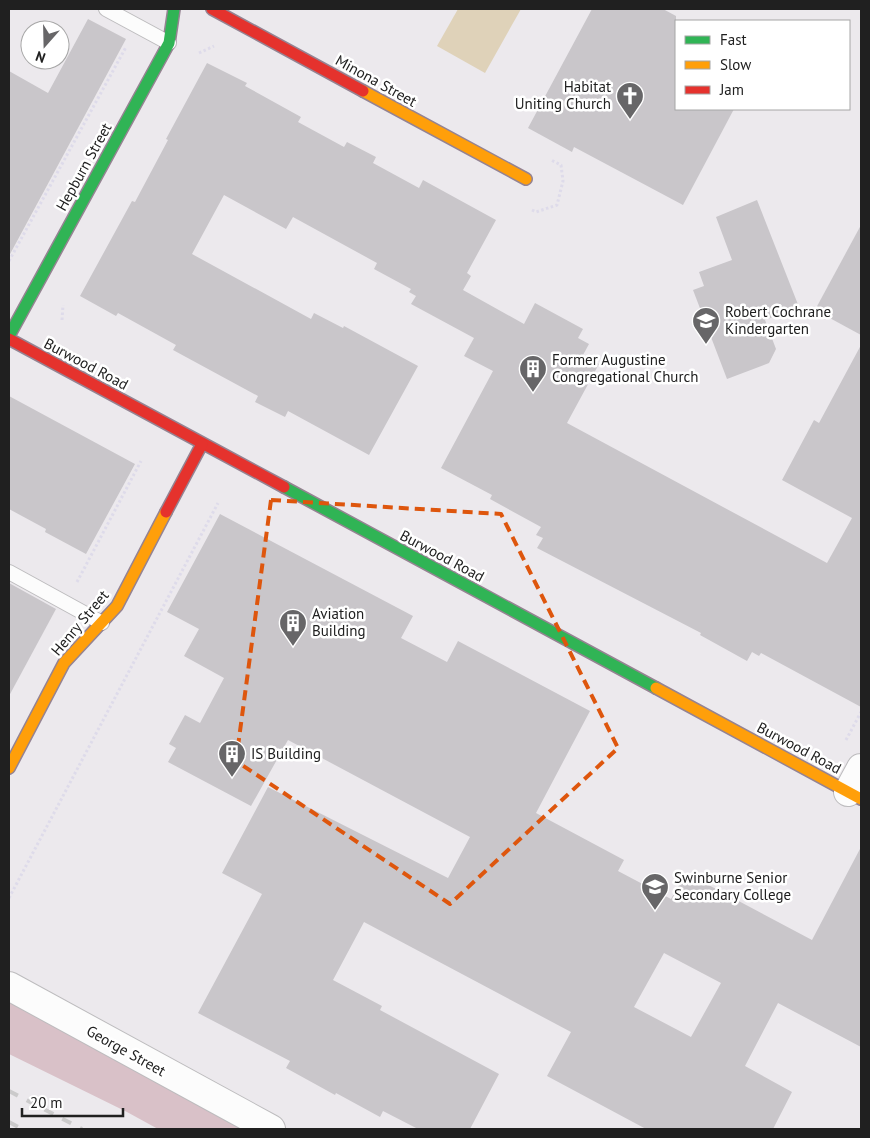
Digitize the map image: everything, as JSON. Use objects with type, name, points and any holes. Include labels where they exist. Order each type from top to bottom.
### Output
[{"type":"street","name":"Hepburn Street","points":[[9,338],[169,43],[174,9]]},
{"type":"street","name":"Minona Street","points":[[212,9],[526,179]]},
{"type":"street","name":"Burwood Road","points":[[9,338],[202,444],[855,795]]},
{"type":"street","name":"Henry Street","points":[[11,759],[64,663],[117,606],[202,444]]},
{"type":"street","points":[[855,795],[861,768]]},
{"type":"street","name":"George Street","points":[[9,986],[270,1129]]},
{"type":"lane","points":[[106,9],[169,43]]},
{"type":"lane","points":[[9,572],[102,623]]},
{"type":"path","points":[[9,261],[138,26]]},
{"type":"path","points":[[195,55],[221,42]]},
{"type":"path","points":[[527,207],[536,212],[557,205],[563,181],[561,165],[544,156]]},
{"type":"path","points":[[62,320],[63,298]]},
{"type":"path","points":[[9,898],[218,503]]},
{"type":"path","points":[[844,745],[861,712]]},
{"type":"highlighted area","points":[[271,500],[501,514],[618,748],[450,904],[236,761]]},
{"type":"shaded area","points":[[458,9],[521,9],[485,73],[437,46]]},
{"type":"shaded area","points":[[9,995],[253,1129],[158,1129],[9,1054]]},
{"type":"building","name":"Habitat Uniting Church","points":[[592,9],[663,9],[676,16],[675,110],[733,110],[683,205],[574,147],[572,152],[528,128]]},
{"type":"building","points":[[88,19],[126,39],[9,256],[9,71],[48,93],[60,70],[70,70],[70,52]]},
{"type":"building","points":[[207,63],[247,83],[245,86],[301,117],[298,122],[344,147],[347,142],[376,157],[373,163],[419,188],[423,180],[496,220],[467,273],[471,276],[463,290],[524,324],[535,303],[583,329],[578,338],[589,344],[583,355],[599,364],[567,423],[827,563],[852,518],[782,480],[814,420],[819,423],[861,345],[861,707],[761,653],[759,656],[752,652],[747,661],[700,635],[701,633],[537,548],[543,538],[536,535],[541,527],[490,499],[492,495],[441,468],[493,371],[464,356],[474,338],[411,304],[416,296],[409,292],[411,289],[374,269],[377,263],[293,217],[286,229],[224,195],[192,254],[311,319],[314,313],[343,328],[344,326],[418,366],[369,455],[288,411],[285,417],[255,402],[258,396],[173,350],[176,345],[118,313],[116,316],[80,296],[132,201],[135,202]]},
{"type":"building","points":[[757,200],[799,307],[765,320],[776,349],[769,363],[727,379],[693,290],[704,286],[699,272],[732,260],[716,217]]},
{"type":"building","points":[[861,225],[861,335],[815,310]]},
{"type":"building","points":[[9,396],[135,464],[86,554],[45,532],[46,529],[9,509]]},
{"type":"building","points":[[220,514],[413,616],[401,638],[447,662],[458,641],[590,711],[536,813],[624,860],[618,871],[671,899],[686,873],[812,940],[861,847],[861,1047],[778,1003],[745,1066],[792,1092],[773,1129],[646,1129],[547,1076],[571,1032],[364,922],[333,980],[382,1006],[380,1010],[499,1074],[470,1129],[418,1129],[383,1111],[380,1117],[336,1093],[335,1095],[286,1068],[290,1061],[198,1013],[262,894],[222,873],[268,787],[448,878],[470,837],[288,740],[251,806],[168,762],[176,748],[169,744],[185,715],[200,723],[224,678],[184,656],[199,629],[167,612]],"holes":[[[664,953],[721,983],[691,1037],[634,1007]]]},
{"type":"building","points":[[9,583],[56,609],[9,696]]},
{"type":"railway","points":[[9,1091],[82,1129]]},
{"type":"railway","points":[[9,1122],[22,1129]]},
{"type":"traffic: fast","points":[[9,336],[169,43],[174,9]]},
{"type":"traffic: fast","points":[[284,487],[656,688]]},
{"type":"traffic: slow","points":[[363,91],[526,179]]},
{"type":"traffic: slow","points":[[9,768],[64,663],[117,606],[166,512]]},
{"type":"traffic: slow","points":[[656,688],[861,799]]},
{"type":"traffic: jam","points":[[212,9],[363,91]]},
{"type":"traffic: jam","points":[[9,339],[284,487]]},
{"type":"traffic: jam","points":[[166,512],[202,444]]},
{"type":"place","name":"Habitat Uniting Church","points":[[630,120]]},
{"type":"place","name":"Robert Cochrane Kindergarten","points":[[706,345]]},
{"type":"place","name":"Former Augustine Congregational Church","points":[[533,393]]},
{"type":"place","name":"Aviation Building","points":[[293,647]]},
{"type":"place","name":"IS Building","points":[[232,778]]},
{"type":"place","name":"Swinburne Senior Secondary College","points":[[655,911]]}]
